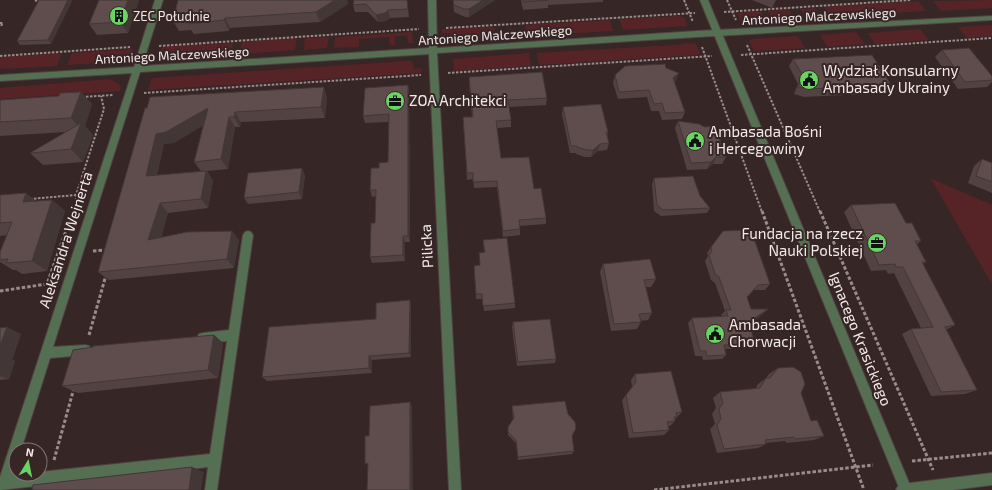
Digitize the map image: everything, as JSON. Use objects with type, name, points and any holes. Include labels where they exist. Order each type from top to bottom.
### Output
[{"type":"street","name":"Aleksandra Wejnerta","points":[[4,486],[143,46],[159,0]]},
{"type":"street","name":"Pilicka","points":[[432,0],[434,52],[433,74],[454,490]]},
{"type":"street","name":"Ignacego Krasickiego","points":[[704,0],[906,490]]},
{"type":"street","name":"Antoniego Malczewskiego","points":[[0,78],[434,52],[717,33],[992,18]]},
{"type":"street","points":[[211,490],[248,235]]},
{"type":"street","points":[[194,339],[233,335]]},
{"type":"street","points":[[46,353],[93,349]]},
{"type":"street","points":[[4,486],[215,460]]},
{"type":"street","points":[[902,490],[992,478]]},
{"type":"path","points":[[684,0],[689,13]]},
{"type":"path","points":[[727,0],[939,485]]},
{"type":"path","points":[[0,56],[143,46],[911,0]]},
{"type":"path","points":[[0,23],[3,23],[0,27]]},
{"type":"path","points":[[726,55],[992,38]]},
{"type":"path","points":[[78,97],[706,57],[864,490]]},
{"type":"path","points":[[0,291],[47,284],[76,204],[76,195],[104,109],[101,96]]},
{"type":"path","points":[[23,199],[76,195]]},
{"type":"path","points":[[93,252],[113,249]]},
{"type":"path","points":[[912,461],[992,453]]},
{"type":"path","points":[[654,490],[873,465]]},
{"type":"shaded area","points":[[992,0],[992,8],[941,11],[933,1]]},
{"type":"shaded area","points":[[918,1],[926,11],[830,17],[824,7]]},
{"type":"shaded area","points":[[815,8],[820,17],[806,18],[800,9]]},
{"type":"shaded area","points":[[789,9],[794,19],[773,20],[768,11]]},
{"type":"shaded area","points":[[761,11],[766,21],[741,22],[737,13]]},
{"type":"shaded area","points":[[680,16],[685,18],[687,26],[623,30],[619,19]]},
{"type":"shaded area","points":[[610,20],[613,31],[527,36],[525,25]]},
{"type":"shaded area","points":[[992,25],[992,36],[967,38],[958,27]]},
{"type":"shaded area","points":[[494,27],[496,39],[453,40],[449,33],[442,33],[442,29]]},
{"type":"shaded area","points":[[920,29],[929,40],[875,44],[868,33]]},
{"type":"shaded area","points":[[412,32],[413,43],[408,43],[407,36],[395,36],[395,45],[390,45],[389,37],[359,39],[359,47],[334,48],[335,37]]},
{"type":"shaded area","points":[[856,32],[865,44],[827,47],[820,35]]},
{"type":"shaded area","points":[[798,36],[805,48],[754,51],[749,41],[752,39]]},
{"type":"shaded area","points":[[329,37],[327,48],[304,50],[305,38]]},
{"type":"shaded area","points":[[297,38],[295,50],[239,54],[242,42]]},
{"type":"shaded area","points":[[233,43],[230,55],[157,58],[161,49],[166,46]]},
{"type":"shaded area","points":[[686,43],[696,44],[700,53],[697,55],[539,65],[537,53],[675,45]]},
{"type":"shaded area","points":[[134,49],[128,57],[116,62],[67,65],[72,53]]},
{"type":"shaded area","points":[[62,53],[57,66],[0,69],[0,57]]},
{"type":"shaded area","points":[[529,53],[531,66],[454,71],[453,59]]},
{"type":"shaded area","points":[[412,61],[414,69],[421,68],[421,73],[148,90],[152,78]]},
{"type":"shaded area","points":[[110,79],[121,86],[120,91],[0,99],[0,88]]},
{"type":"shaded area","points":[[930,178],[992,205],[992,284],[935,186]]},
{"type":"building","points":[[39,0],[68,0],[48,40],[17,41]]},
{"type":"building","points":[[99,0],[128,0],[120,22],[89,24]]},
{"type":"building","points":[[178,0],[335,0],[316,12],[225,18],[224,20],[188,24],[189,21],[186,21],[187,20],[173,21]]},
{"type":"building","points":[[354,0],[407,0],[408,9],[388,10],[385,13],[376,15],[366,4],[353,5]]},
{"type":"building","points":[[453,0],[483,0],[469,9],[464,9],[454,5]]},
{"type":"building","points":[[523,0],[549,0],[523,2]]},
{"type":"building","points":[[969,48],[992,76],[992,80],[965,82],[942,50]]},
{"type":"building","points":[[872,55],[891,85],[809,89],[798,87],[803,76],[793,59]]},
{"type":"building","points":[[665,64],[666,68],[679,73],[673,78],[685,112],[665,113],[662,103],[654,104],[649,90],[619,92],[615,75],[625,66]]},
{"type":"building","points":[[542,72],[547,98],[508,100],[511,120],[496,121],[501,158],[529,157],[534,189],[541,188],[546,218],[519,220],[520,229],[503,231],[497,181],[473,182],[473,173],[467,173],[463,117],[473,117],[469,77]]},
{"type":"building","points":[[408,85],[408,236],[403,236],[403,255],[370,257],[371,223],[375,223],[376,190],[370,190],[371,168],[379,168],[379,163],[388,162],[389,114],[363,116],[365,88]]},
{"type":"building","points":[[324,87],[321,107],[235,112],[234,117],[229,117],[221,159],[194,162],[208,108],[166,132],[156,134],[146,176],[206,171],[201,199],[160,203],[148,240],[187,232],[232,231],[227,259],[98,272],[145,108],[147,108],[150,97]]},
{"type":"building","points":[[81,92],[71,118],[0,122],[0,100],[59,96],[60,93]]},
{"type":"building","points":[[601,104],[608,132],[606,132],[609,143],[600,144],[593,150],[571,146],[563,107]]},
{"type":"building","points":[[678,121],[699,124],[705,127],[715,126],[726,157],[716,157],[711,162],[691,163]]},
{"type":"building","points":[[81,123],[71,149],[30,153]]},
{"type":"building","points":[[982,159],[992,163],[992,182],[976,176]]},
{"type":"building","points":[[302,168],[299,192],[244,198],[248,173]]},
{"type":"building","points":[[693,176],[700,196],[710,208],[663,210],[657,205],[654,178]]},
{"type":"building","points":[[26,193],[23,202],[52,200],[32,261],[6,263],[8,259],[0,260],[0,252],[12,222],[0,223],[0,195]]},
{"type":"building","points":[[895,203],[906,223],[912,223],[921,241],[915,241],[926,262],[922,262],[955,325],[945,327],[977,390],[941,392],[911,329],[933,327],[903,267],[896,267],[895,264],[879,265],[851,205]]},
{"type":"building","points":[[749,230],[753,241],[755,241],[770,284],[758,285],[747,297],[751,309],[768,309],[749,322],[755,344],[724,345],[726,355],[707,356],[706,351],[700,351],[692,318],[728,316],[726,310],[731,310],[719,277],[715,274],[709,255],[712,251],[711,247],[723,231]]},
{"type":"building","points":[[507,238],[515,303],[483,306],[482,294],[476,294],[474,266],[480,265],[479,253],[485,252],[483,240]]},
{"type":"building","points":[[650,259],[656,279],[644,280],[652,313],[639,314],[641,322],[614,324],[603,264]]},
{"type":"building","points":[[410,300],[409,353],[369,356],[369,368],[262,377],[269,327],[376,319],[376,303]]},
{"type":"building","points":[[550,319],[556,359],[518,362],[513,322]]},
{"type":"building","points":[[7,327],[0,346],[0,328]]},
{"type":"building","points":[[214,335],[208,370],[62,386],[73,350],[93,346]]},
{"type":"building","points":[[793,367],[801,372],[805,384],[801,393],[811,421],[817,420],[824,436],[765,440],[766,444],[724,449],[717,425],[721,419],[719,409],[723,403],[720,392],[760,388],[766,378],[770,378],[778,368]]},
{"type":"building","points":[[671,371],[682,412],[676,413],[677,417],[674,417],[675,421],[667,422],[669,430],[633,433],[626,395],[636,382],[635,374]]},
{"type":"building","points":[[565,401],[568,414],[575,422],[576,428],[572,436],[574,451],[518,457],[516,440],[508,432],[508,427],[514,418],[512,406]]},
{"type":"building","points":[[410,402],[410,490],[367,490],[368,463],[365,464],[365,436],[369,436],[370,406]]},
{"type":"building","points":[[192,467],[189,490],[32,490],[33,485]]},
{"type":"place","name":"ZEC Południe","points":[[119,16]]},
{"type":"place","name":"Wydział Konsularny Ambasady Ukrainy","points":[[809,80]]},
{"type":"place","name":"ZOA Architekci","points":[[395,101]]},
{"type":"place","name":"Ambasada Bośni i Hercegowiny","points":[[695,141]]},
{"type":"place","name":"Fundacja na rzecz Nauki Polskiej","points":[[877,243]]},
{"type":"place","name":"Ambasada Chorwacji","points":[[715,334]]}]
